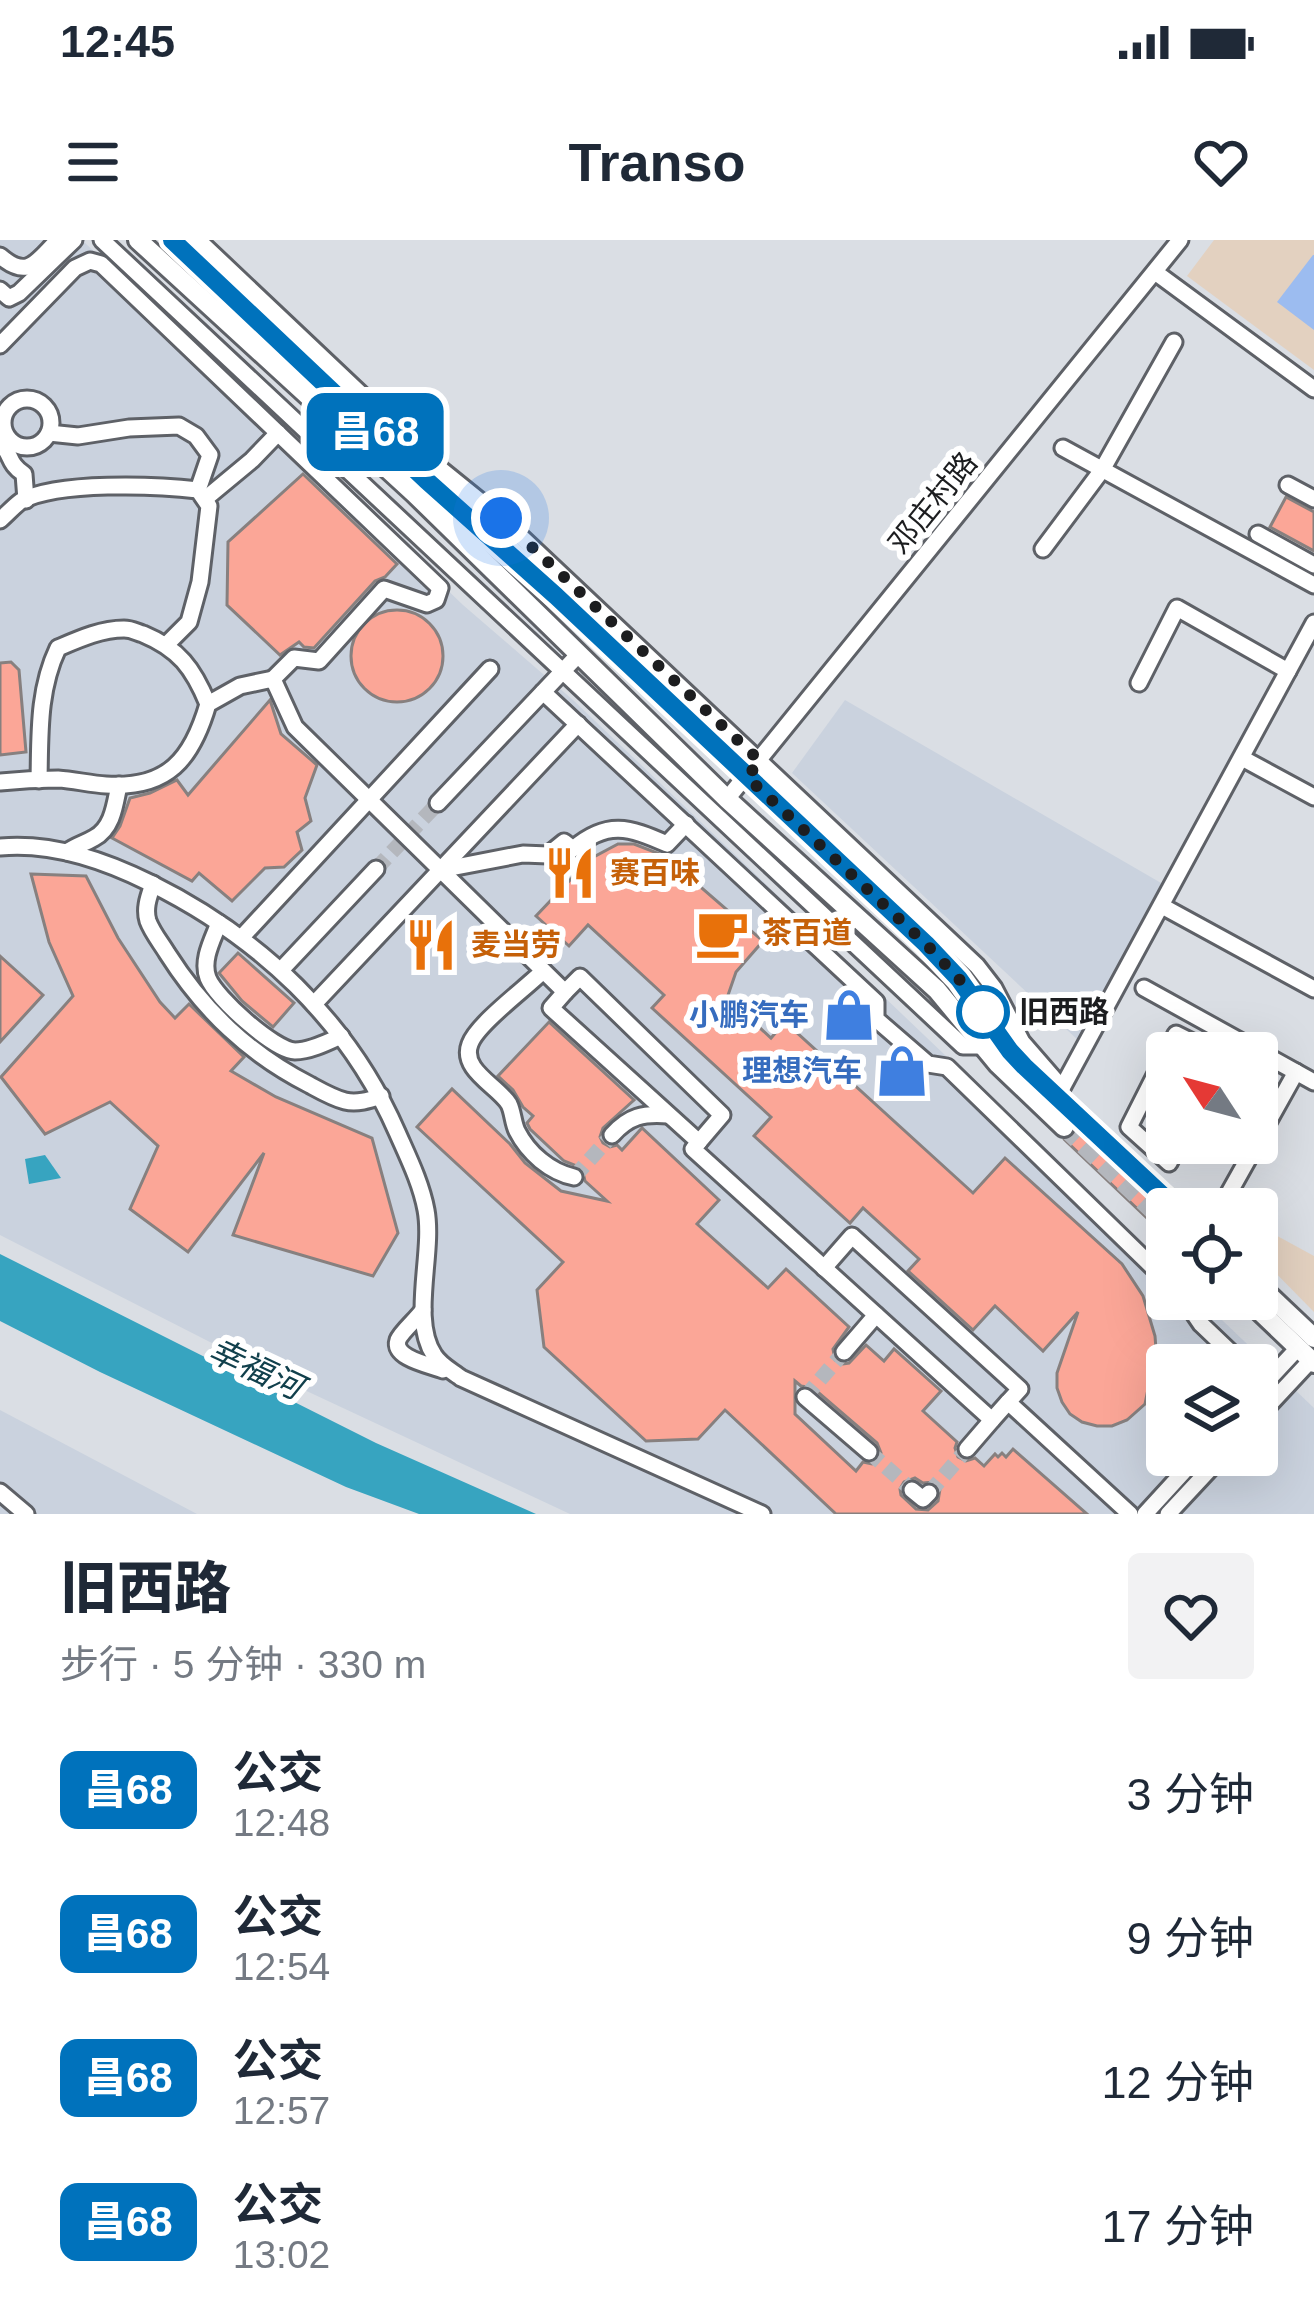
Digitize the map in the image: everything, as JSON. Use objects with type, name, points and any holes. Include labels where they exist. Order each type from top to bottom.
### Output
[{"type":"main road","points":[[138,240],[414,494],[727,799],[937,991],[983,1046],[1070,1121],[1059,1092],[1010,1051],[949,968],[753,769],[426,480],[172,240]]},
{"type":"main road","points":[[1278,1311],[1309,1352]]},
{"type":"main road","points":[[1272,1320],[1309,1352]]},
{"type":"street","points":[[0,256],[21,270],[58,240]]},
{"type":"street","points":[[3,298],[29,286],[74,240]]},
{"type":"street","points":[[102,240],[963,1046],[983,1046]]},
{"type":"street","points":[[198,240],[439,467],[501,518],[753,769]]},
{"type":"street","name":"邓庄村路","points":[[727,799],[1180,240]]},
{"type":"street","points":[[0,345],[75,268],[90,261],[101,265],[440,588],[436,600],[428,604],[384,589],[320,661],[294,658],[273,680],[240,686],[208,704],[188,755],[161,776],[119,785],[40,779],[0,782]]},
{"type":"street","points":[[1155,272],[1314,389]]},
{"type":"street","points":[[1043,549],[1102,470],[1174,342]]},
{"type":"street","points":[[2,440],[27,447],[43,441],[52,420],[46,406],[24,398],[5,411],[2,440],[11,465],[23,474],[26,500]]},
{"type":"street","points":[[49,433],[77,436],[179,426],[196,436],[211,455],[201,495]]},
{"type":"street","points":[[201,495],[278,434]]},
{"type":"street","points":[[1063,448],[1314,586]]},
{"type":"street","points":[[1288,485],[1314,499]]},
{"type":"street","points":[[0,520],[19,502],[56,489],[172,487],[201,495],[209,506],[200,582],[189,622],[166,644]]},
{"type":"street","points":[[1258,534],[1314,565]]},
{"type":"street","points":[[1139,683],[1178,608],[1288,671]]},
{"type":"street","points":[[1059,1092],[1314,623]]},
{"type":"street","points":[[40,779],[41,702],[48,670],[58,649],[91,634],[128,628],[166,644],[192,672],[208,704]]},
{"type":"street","points":[[438,803],[579,654]]},
{"type":"street","points":[[241,938],[490,669]]},
{"type":"street","points":[[273,680],[296,727],[565,992]]},
{"type":"street","points":[[543,692],[876,1002],[876,1018],[928,1064],[947,1067],[1146,1261]]},
{"type":"street","points":[[314,1004],[578,724]]},
{"type":"street","points":[[1242,758],[1312,792]]},
{"type":"street","points":[[68,852],[97,837],[110,823],[119,785]]},
{"type":"street","points":[[440,870],[523,854],[548,855],[564,842],[573,848],[592,832],[617,828],[667,844],[686,824]]},
{"type":"street","points":[[0,847],[68,852],[153,884],[241,938],[314,1004],[381,1096],[416,1177],[426,1211],[424,1330],[435,1357],[455,1374]]},
{"type":"street","points":[[281,970],[376,869]]},
{"type":"street","points":[[153,884],[146,906],[154,933],[195,994],[228,1030],[271,1063],[322,1091],[348,1102],[381,1096]]},
{"type":"street","points":[[1162,906],[1314,988]]},
{"type":"street","points":[[219,923],[206,961],[208,977],[246,1020],[277,1045],[294,1051],[341,1036]]},
{"type":"street","points":[[543,971],[490,1018],[470,1044],[469,1057],[477,1072],[510,1105],[523,1140],[548,1168],[574,1177]]},
{"type":"street","points":[[699,1142],[551,1008],[580,977],[722,1115],[699,1142],[693,1149],[992,1420]]},
{"type":"street","points":[[1144,988],[1314,1082]]},
{"type":"street","points":[[1213,1032],[1214,1027]]},
{"type":"street","points":[[1278,1105],[1296,1072]]},
{"type":"street","points":[[1146,1095],[1130,1127],[1146,1142]]},
{"type":"street","points":[[612,1135],[636,1115],[669,1115]]},
{"type":"street","points":[[824,1268],[853,1237],[1020,1389],[967,1449]]},
{"type":"street","points":[[423,1310],[398,1341],[402,1355],[455,1374],[762,1514]]},
{"type":"street","points":[[844,1352],[876,1315]]},
{"type":"street","points":[[1198,1320],[1222,1344]]},
{"type":"street","points":[[1278,1372],[1309,1352]]},
{"type":"street","points":[[1278,1391],[1309,1352]]},
{"type":"street","points":[[805,1397],[868,1452]]},
{"type":"street","points":[[1008,1402],[1142,1514],[1179,1476]]},
{"type":"street","points":[[1168,1514],[1203,1476]]},
{"type":"street","points":[[0,1492],[26,1514]]},
{"type":"shaded area","points":[[0,240],[82,240],[1146,1247],[1146,1320],[1222,1320],[1247,1344],[1146,1344],[1146,1476],[1278,1476],[1278,1374],[1314,1408],[1314,1514],[570,1514],[298,1387],[0,1235]]},
{"type":"shaded area","points":[[1214,240],[1314,240],[1314,370],[1187,276]]},
{"type":"shaded area","points":[[1314,255],[1314,330],[1277,302]]},
{"type":"shaded area","points":[[845,700],[1168,887],[1080,1042],[792,773]]},
{"type":"shaded area","points":[[45,1155],[61,1178],[29,1184],[25,1159]]},
{"type":"shaded area","points":[[1278,1236],[1314,1256],[1314,1312],[1278,1275]]},
{"type":"shaded area","points":[[0,1254],[376,1443],[536,1514],[419,1514],[346,1487],[100,1372],[0,1321]]},
{"type":"shaded area","points":[[0,1410],[197,1514],[0,1514]]},
{"type":"building","points":[[303,474],[397,564],[375,581],[314,648],[299,642],[280,655],[227,605],[228,542]]},
{"type":"building","points":[[1286,497],[1314,512],[1314,551],[1270,527]]},
{"type":"building","points":[[397,610],[415,613],[430,623],[440,638],[440,674],[430,689],[415,699],[397,702],[379,699],[364,689],[354,674],[351,656],[354,638],[364,623],[379,613]]},
{"type":"building","points":[[11,662],[19,670],[26,752],[0,755],[0,663]]},
{"type":"building","points":[[270,700],[281,734],[317,765],[305,798],[311,821],[297,832],[302,850],[284,867],[265,868],[232,901],[199,873],[192,881],[112,838],[130,798],[177,780],[188,795]]},
{"type":"building","points":[[618,844],[634,844],[665,856],[763,941],[736,972],[727,998],[771,1038],[785,1022],[973,1193],[1005,1158],[1122,1264],[1143,1296],[1146,1320],[1150,1320],[1155,1336],[1156,1344],[1146,1344],[1145,1404],[1112,1426],[1082,1422],[1070,1414],[1057,1388],[1057,1373],[1078,1312],[1043,1351],[995,1306],[973,1330],[908,1271],[919,1259],[863,1208],[850,1223],[754,1136],[771,1117],[652,1008],[664,995],[588,925],[569,946],[536,916],[590,859]]},
{"type":"building","points":[[31,874],[86,876],[118,938],[160,1002],[175,1018],[189,1004],[244,1057],[231,1071],[276,1097],[372,1138],[398,1233],[373,1276],[233,1235],[264,1153],[188,1252],[130,1209],[158,1146],[110,1102],[45,1134],[1,1077],[73,996],[49,942]]},
{"type":"building","points":[[238,953],[294,1003],[273,1027],[219,973]]},
{"type":"building","points":[[0,956],[43,995],[0,1042]]},
{"type":"building","points":[[549,1022],[634,1100],[603,1128],[603,1143],[622,1150],[642,1128],[719,1200],[697,1224],[768,1288],[786,1269],[849,1327],[833,1349],[835,1360],[849,1363],[866,1345],[884,1361],[894,1349],[941,1391],[923,1411],[957,1442],[958,1457],[975,1458],[984,1466],[995,1454],[1006,1457],[1013,1449],[1087,1514],[836,1514],[725,1410],[698,1439],[646,1441],[544,1347],[537,1290],[563,1262],[417,1127],[452,1089],[525,1163],[561,1191],[607,1201],[585,1181],[582,1168],[564,1161],[530,1129],[527,1123],[533,1116],[498,1076]],"holes":[[[795,1381],[813,1388],[877,1443],[881,1453],[877,1461],[863,1462],[856,1471],[795,1414]],[[915,1478],[940,1489],[938,1501],[928,1510],[916,1509],[901,1495],[904,1482]]]},
{"type":"building","points":[[1088,1114],[1166,1188],[1146,1188],[1146,1217],[1065,1140],[1085,1124]]},
{"type":"tunnel","points":[[376,869],[438,803]]},
{"type":"tunnel","points":[[1075,1115],[1154,1188]]},
{"type":"tunnel","points":[[1064,1127],[1146,1204]]},
{"type":"tunnel","points":[[574,1177],[612,1135]]},
{"type":"tunnel","points":[[805,1397],[844,1352]]},
{"type":"tunnel","points":[[929,1493],[967,1449]]},
{"type":"tunnel","points":[[869,1452],[912,1490]]},
{"type":"bus line","name":"昌68","points":[[172,240],[926,944],[959,979],[1024,1066],[1155,1188]]},
{"type":"place","name":"赛百味","points":[[570,873]]},
{"type":"place","name":"茶百道","points":[[722,933]]},
{"type":"place","name":"麦当劳","points":[[431,945]]},
{"type":"place","name":"旧西路","points":[[983,1012]]},
{"type":"place","name":"小鹏汽车","points":[[849,1015]]},
{"type":"place","name":"理想汽车","points":[[902,1071]]},
{"type":"route","points":[[501,518],[760,761],[747,777],[926,944],[983,1012]]},
{"type":"water label","name":"幸福河","points":[[256,1368]]}]
